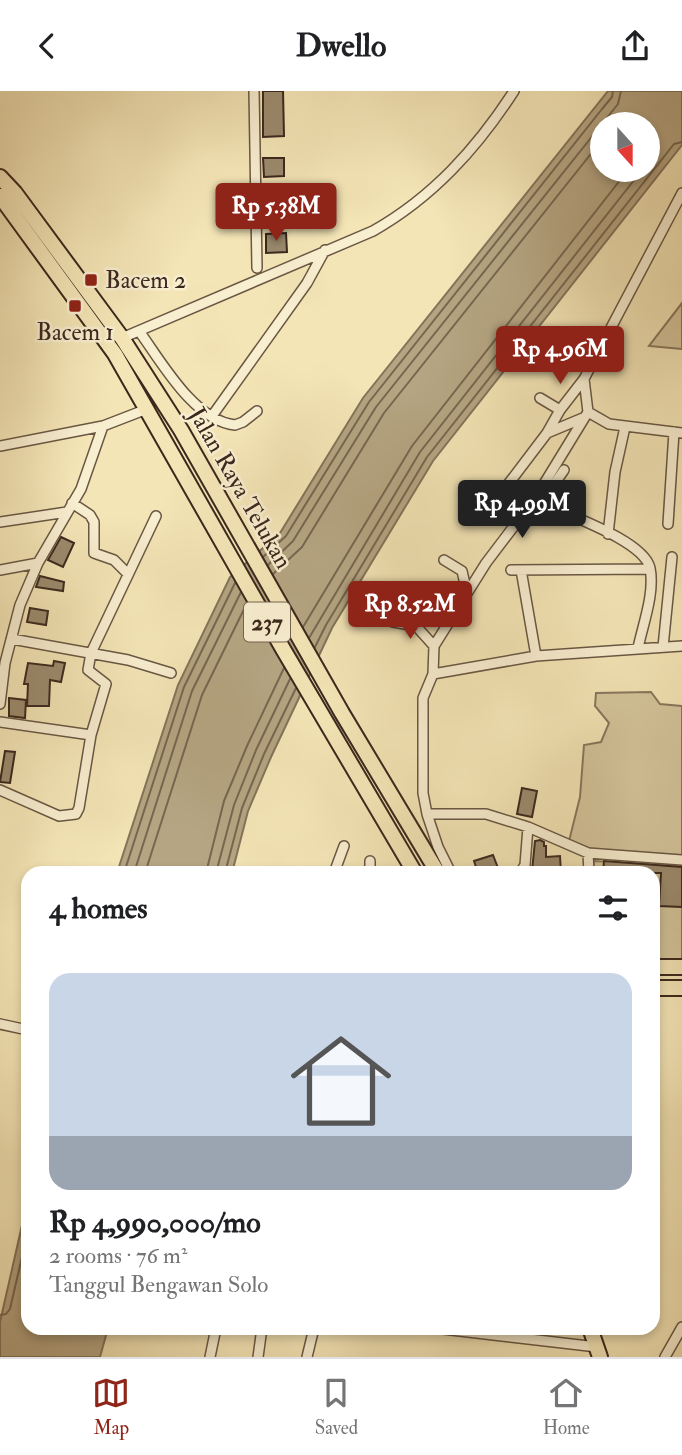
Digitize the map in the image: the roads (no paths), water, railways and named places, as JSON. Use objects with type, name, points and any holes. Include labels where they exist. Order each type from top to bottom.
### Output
[{"type":"main road","name":"Jalan Raya Telukan","points":[[0,177],[7,197],[115,354],[283,649],[411,866]]},
{"type":"main road","name":"Jalan Raya Telukan","points":[[7,197],[122,338],[181,430],[434,866]]},
{"type":"main road","points":[[660,967],[682,967]]},
{"type":"main road","points":[[660,988],[682,988]]},
{"type":"main road","points":[[592,1335],[598,1352]]},
{"type":"street","points":[[254,91],[257,268]]},
{"type":"street","points":[[122,338],[373,231],[402,215],[441,183],[465,157],[514,91]]},
{"type":"street","points":[[506,487],[584,379],[682,193]]},
{"type":"street","points":[[212,416],[301,292],[324,250]]},
{"type":"street","points":[[139,331],[189,398],[212,416],[235,425],[257,411]]},
{"type":"street","points":[[448,866],[438,847],[423,793],[423,698],[433,674],[434,646],[467,593],[536,497],[586,415],[584,379]]},
{"type":"street","points":[[540,398],[560,410]]},
{"type":"street","points":[[0,446],[103,426],[147,409]]},
{"type":"street","points":[[547,433],[586,415],[609,424],[678,433],[667,524]]},
{"type":"street","points":[[0,704],[7,645],[20,605],[38,563],[90,467],[103,426]]},
{"type":"street","points":[[608,534],[615,472],[625,427]]},
{"type":"street","points":[[564,470],[544,499],[545,504],[639,551],[650,569],[649,601],[638,648]]},
{"type":"street","points":[[0,522],[69,508],[90,515],[94,522],[94,553],[114,560],[127,573]]},
{"type":"street","points":[[0,790],[59,816],[76,814],[91,735],[106,684],[88,670],[91,653],[156,516]]},
{"type":"street","points":[[663,647],[672,557]]},
{"type":"street","points":[[444,560],[462,571],[467,593]]},
{"type":"street","points":[[0,570],[38,563]]},
{"type":"street","points":[[536,656],[516,570],[650,569]]},
{"type":"street","points":[[393,622],[416,626],[434,646]]},
{"type":"street","points":[[7,645],[91,653],[128,660],[171,673]]},
{"type":"street","points":[[433,674],[536,656],[682,646]]},
{"type":"street","points":[[0,722],[91,735]]},
{"type":"street","points":[[427,814],[486,814],[528,827],[588,853],[682,860]]},
{"type":"street","points":[[524,866],[528,827]]},
{"type":"street","points":[[337,866],[344,846]]},
{"type":"street","points":[[588,853],[589,866]]},
{"type":"street","points":[[370,861],[370,866]]},
{"type":"street","points":[[0,1024],[21,1029]]},
{"type":"street","points":[[665,1357],[682,1327]]},
{"type":"street","points":[[210,1357],[215,1335]]},
{"type":"street","points":[[258,1357],[261,1335]]},
{"type":"street","points":[[307,1357],[312,1335]]},
{"type":"street","points":[[482,1335],[598,1352]]},
{"type":"water","points":[[608,91],[682,91],[682,145],[660,173],[660,112],[591,112]]},
{"type":"water","points":[[590,114],[590,182],[653,182],[433,461],[332,628],[248,811],[234,866],[119,866],[178,685],[230,577],[280,533],[363,398]]},
{"type":"water","points":[[21,1230],[21,1335],[106,1335],[100,1357],[0,1357],[0,1322]]},
{"type":"place","name":"Bacem 2","points":[[91,280]]},
{"type":"place","name":"Bacem 1","points":[[75,306]]}]
